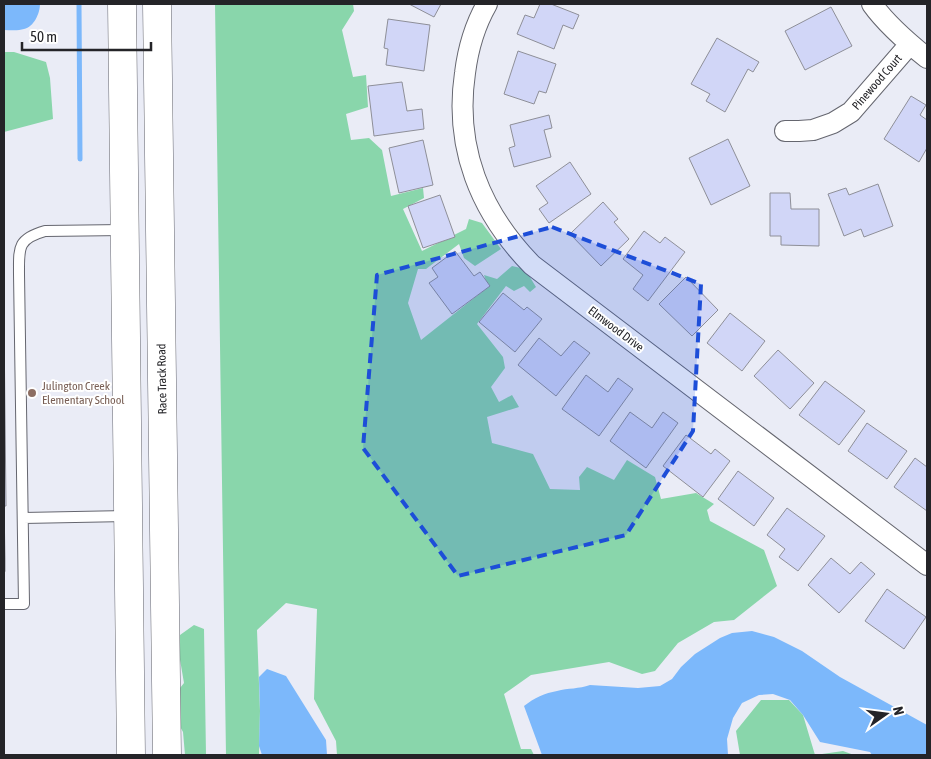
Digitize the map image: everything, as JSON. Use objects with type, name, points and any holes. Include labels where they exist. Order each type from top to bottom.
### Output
[{"type":"main road","points":[[122,4],[131,755]]},
{"type":"main road","name":"Race Track Road","points":[[157,4],[167,755]]},
{"type":"main road","points":[[124,230],[143,245],[160,267]]},
{"type":"main road","points":[[128,516],[163,516]]},
{"type":"main road","points":[[130,629],[165,631]]},
{"type":"street","name":"Elmwood Drive","points":[[487,4],[473,35],[466,62],[462,92],[462,122],[473,174],[482,196],[501,228],[532,265],[927,565]]},
{"type":"street","points":[[872,4],[894,29],[927,58]]},
{"type":"street","name":"Pinewood Court","points":[[785,131],[813,130],[833,123],[851,112],[910,44]]},
{"type":"lane","points":[[4,604],[24,604],[19,274],[21,245],[33,234],[45,231],[124,230]]},
{"type":"lane","points":[[23,518],[128,516]]},
{"type":"highlighted area","points":[[552,227],[701,284],[693,431],[626,535],[458,576],[363,448],[377,275]]},
{"type":"green space","points":[[215,4],[353,4],[354,11],[342,30],[353,77],[366,75],[368,107],[346,114],[351,140],[369,138],[382,150],[391,196],[423,188],[424,198],[403,209],[422,251],[466,229],[469,219],[482,223],[501,249],[475,266],[464,258],[459,244],[426,269],[418,269],[408,303],[421,340],[488,287],[484,275],[497,279],[512,266],[525,269],[536,287],[530,292],[524,286],[514,291],[506,286],[477,324],[503,357],[505,368],[491,387],[499,402],[512,395],[519,407],[487,417],[492,443],[533,454],[550,489],[580,490],[579,477],[587,467],[614,480],[627,460],[655,477],[661,499],[696,493],[714,504],[707,510],[710,521],[764,550],[777,586],[734,620],[714,622],[678,643],[655,671],[642,674],[609,662],[531,675],[504,694],[521,749],[531,749],[534,755],[337,755],[336,741],[314,699],[317,609],[286,603],[257,630],[260,711],[259,755],[226,755]]},
{"type":"green space","points":[[4,52],[14,52],[46,62],[50,78],[53,119],[4,132]]},
{"type":"green space","points":[[194,625],[204,629],[206,755],[185,755],[183,732],[175,717],[176,693],[184,683],[178,648],[180,635]]},
{"type":"green space","points":[[761,700],[789,700],[803,715],[815,755],[740,755],[736,731]]},
{"type":"green space","points":[[843,751],[854,755],[815,755]]},
{"type":"water","points":[[4,4],[40,4],[38,15],[31,26],[19,30],[4,30]]},
{"type":"water","points":[[752,631],[774,637],[802,651],[840,677],[927,725],[927,755],[872,755],[870,752],[820,742],[803,715],[790,700],[773,694],[759,695],[742,703],[733,718],[727,739],[728,755],[542,755],[524,706],[532,701],[553,692],[590,685],[638,688],[660,686],[672,679],[681,667],[695,654],[720,638],[732,633]]},
{"type":"water","points":[[267,669],[286,676],[326,740],[327,755],[262,755],[259,746],[259,677]]},
{"type":"building","points":[[409,4],[441,4],[434,17]]},
{"type":"building","points":[[540,4],[551,4],[579,15],[573,29],[563,25],[554,49],[517,34],[525,15],[534,18]]},
{"type":"building","points":[[831,7],[852,46],[805,70],[785,31]]},
{"type":"building","points":[[388,19],[430,25],[424,71],[386,65],[388,49],[384,48]]},
{"type":"building","points":[[717,38],[759,62],[753,72],[748,69],[725,112],[706,101],[710,94],[691,84]]},
{"type":"building","points":[[518,51],[556,64],[546,93],[539,91],[534,104],[504,94]]},
{"type":"building","points":[[402,82],[407,111],[422,109],[424,129],[374,136],[368,86]]},
{"type":"building","points":[[911,96],[926,105],[920,115],[927,120],[927,148],[919,162],[884,139]]},
{"type":"building","points":[[549,115],[552,128],[544,130],[551,157],[514,167],[509,148],[515,146],[510,125]]},
{"type":"building","points":[[728,139],[750,186],[711,205],[689,158]]},
{"type":"building","points":[[423,140],[433,185],[399,193],[389,148]]},
{"type":"building","points":[[570,162],[591,194],[549,223],[539,209],[548,203],[536,186]]},
{"type":"building","points":[[878,184],[893,226],[864,237],[861,229],[844,236],[828,194],[846,188],[849,195]]},
{"type":"building","points":[[770,193],[790,193],[791,209],[819,209],[819,246],[781,245],[781,236],[770,236]]},
{"type":"building","points":[[440,195],[455,237],[423,248],[408,206]]},
{"type":"building","points":[[603,202],[618,219],[614,222],[629,239],[601,266],[570,234]]},
{"type":"building","points":[[644,231],[660,243],[665,237],[685,252],[648,301],[633,289],[643,275],[623,259]]},
{"type":"building","points":[[455,251],[474,276],[480,272],[490,286],[452,314],[429,283],[438,277],[432,268]]},
{"type":"building","points":[[686,277],[718,310],[692,336],[659,304]]},
{"type":"building","points":[[503,293],[524,310],[527,307],[542,319],[515,352],[479,322]]},
{"type":"building","points":[[730,313],[765,341],[742,371],[707,343]]},
{"type":"building","points":[[4,324],[6,506],[4,506]]},
{"type":"building","points":[[539,338],[561,356],[574,341],[590,353],[556,396],[518,365]]},
{"type":"building","points":[[778,350],[814,383],[790,409],[754,376]]},
{"type":"building","points":[[586,375],[608,392],[618,378],[633,389],[599,436],[562,409]]},
{"type":"building","points":[[825,381],[865,411],[839,445],[799,415]]},
{"type":"building","points":[[630,412],[652,428],[663,412],[678,423],[646,468],[610,441]]},
{"type":"building","points":[[867,423],[907,451],[887,479],[848,451]]},
{"type":"building","points":[[686,435],[711,454],[715,449],[730,461],[703,497],[663,466]]},
{"type":"building","points":[[915,458],[927,467],[927,511],[894,487]]},
{"type":"building","points":[[738,471],[774,498],[754,526],[718,499]]},
{"type":"building","points":[[4,506],[5,571],[4,574]]},
{"type":"building","points":[[787,508],[825,536],[798,571],[779,557],[785,549],[767,535]]},
{"type":"building","points":[[831,558],[850,574],[861,562],[875,574],[839,613],[808,585]]},
{"type":"building","points":[[887,589],[926,617],[904,649],[865,621]]},
{"type":"waterway","points":[[79,4],[80,159]]},
{"type":"place","name":"Julington Creek Elementary School","points":[[32,393]]}]
